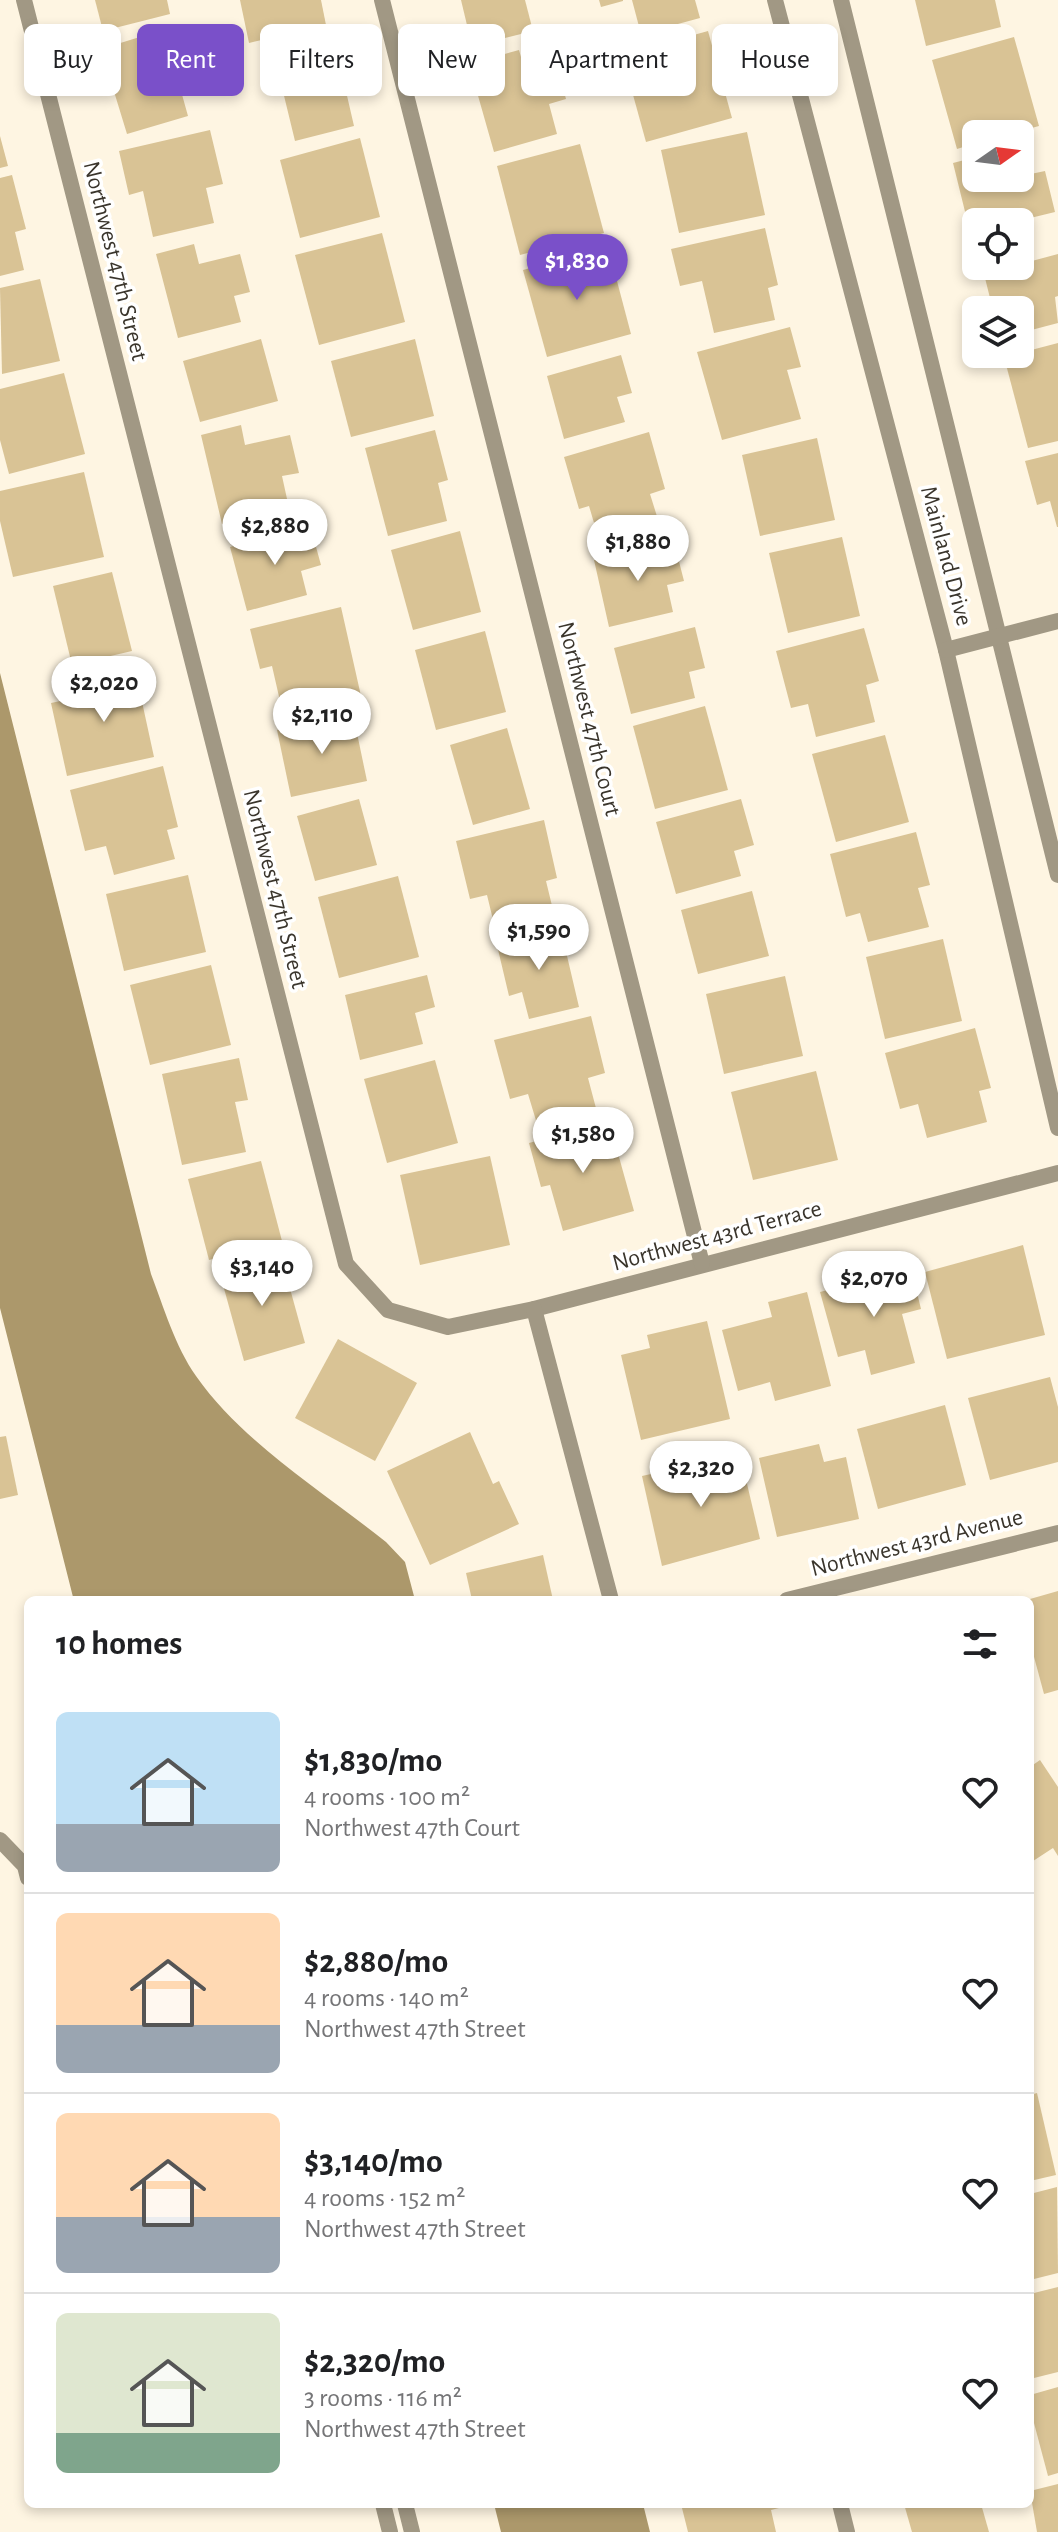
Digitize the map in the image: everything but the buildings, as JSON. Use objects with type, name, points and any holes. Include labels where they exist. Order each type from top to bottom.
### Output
[{"type":"street","name":"Northwest 47th Street","points":[[24,0],[346,1264],[388,1310]]},
{"type":"street","name":"Northwest 47th Court","points":[[382,0],[702,1264]]},
{"type":"street","name":"Mainland Drive","points":[[775,0],[946,650],[1058,1128]]},
{"type":"street","name":"Mainland Drive","points":[[841,0],[1058,875]]},
{"type":"street","points":[[946,650],[1058,621]]},
{"type":"street","name":"Northwest 43rd Terrace","points":[[388,1310],[448,1327],[534,1309],[1058,1173]]},
{"type":"street","points":[[534,1309],[610,1596]]},
{"type":"street","name":"Northwest 43rd Avenue","points":[[803,1596],[1058,1533]]},
{"type":"street","points":[[0,1840],[24,1867]]},
{"type":"street","points":[[384,2508],[390,2532]]},
{"type":"street","points":[[406,2508],[412,2532]]},
{"type":"street","points":[[841,2508],[847,2532]]},
{"type":"shaded area","points":[[0,673],[151,1274],[176,1340],[196,1376],[237,1423],[285,1465],[386,1542],[405,1562],[414,1596],[73,1596],[0,1308]]},
{"type":"shaded area","points":[[495,2508],[644,2508],[650,2532],[501,2532]]}]
